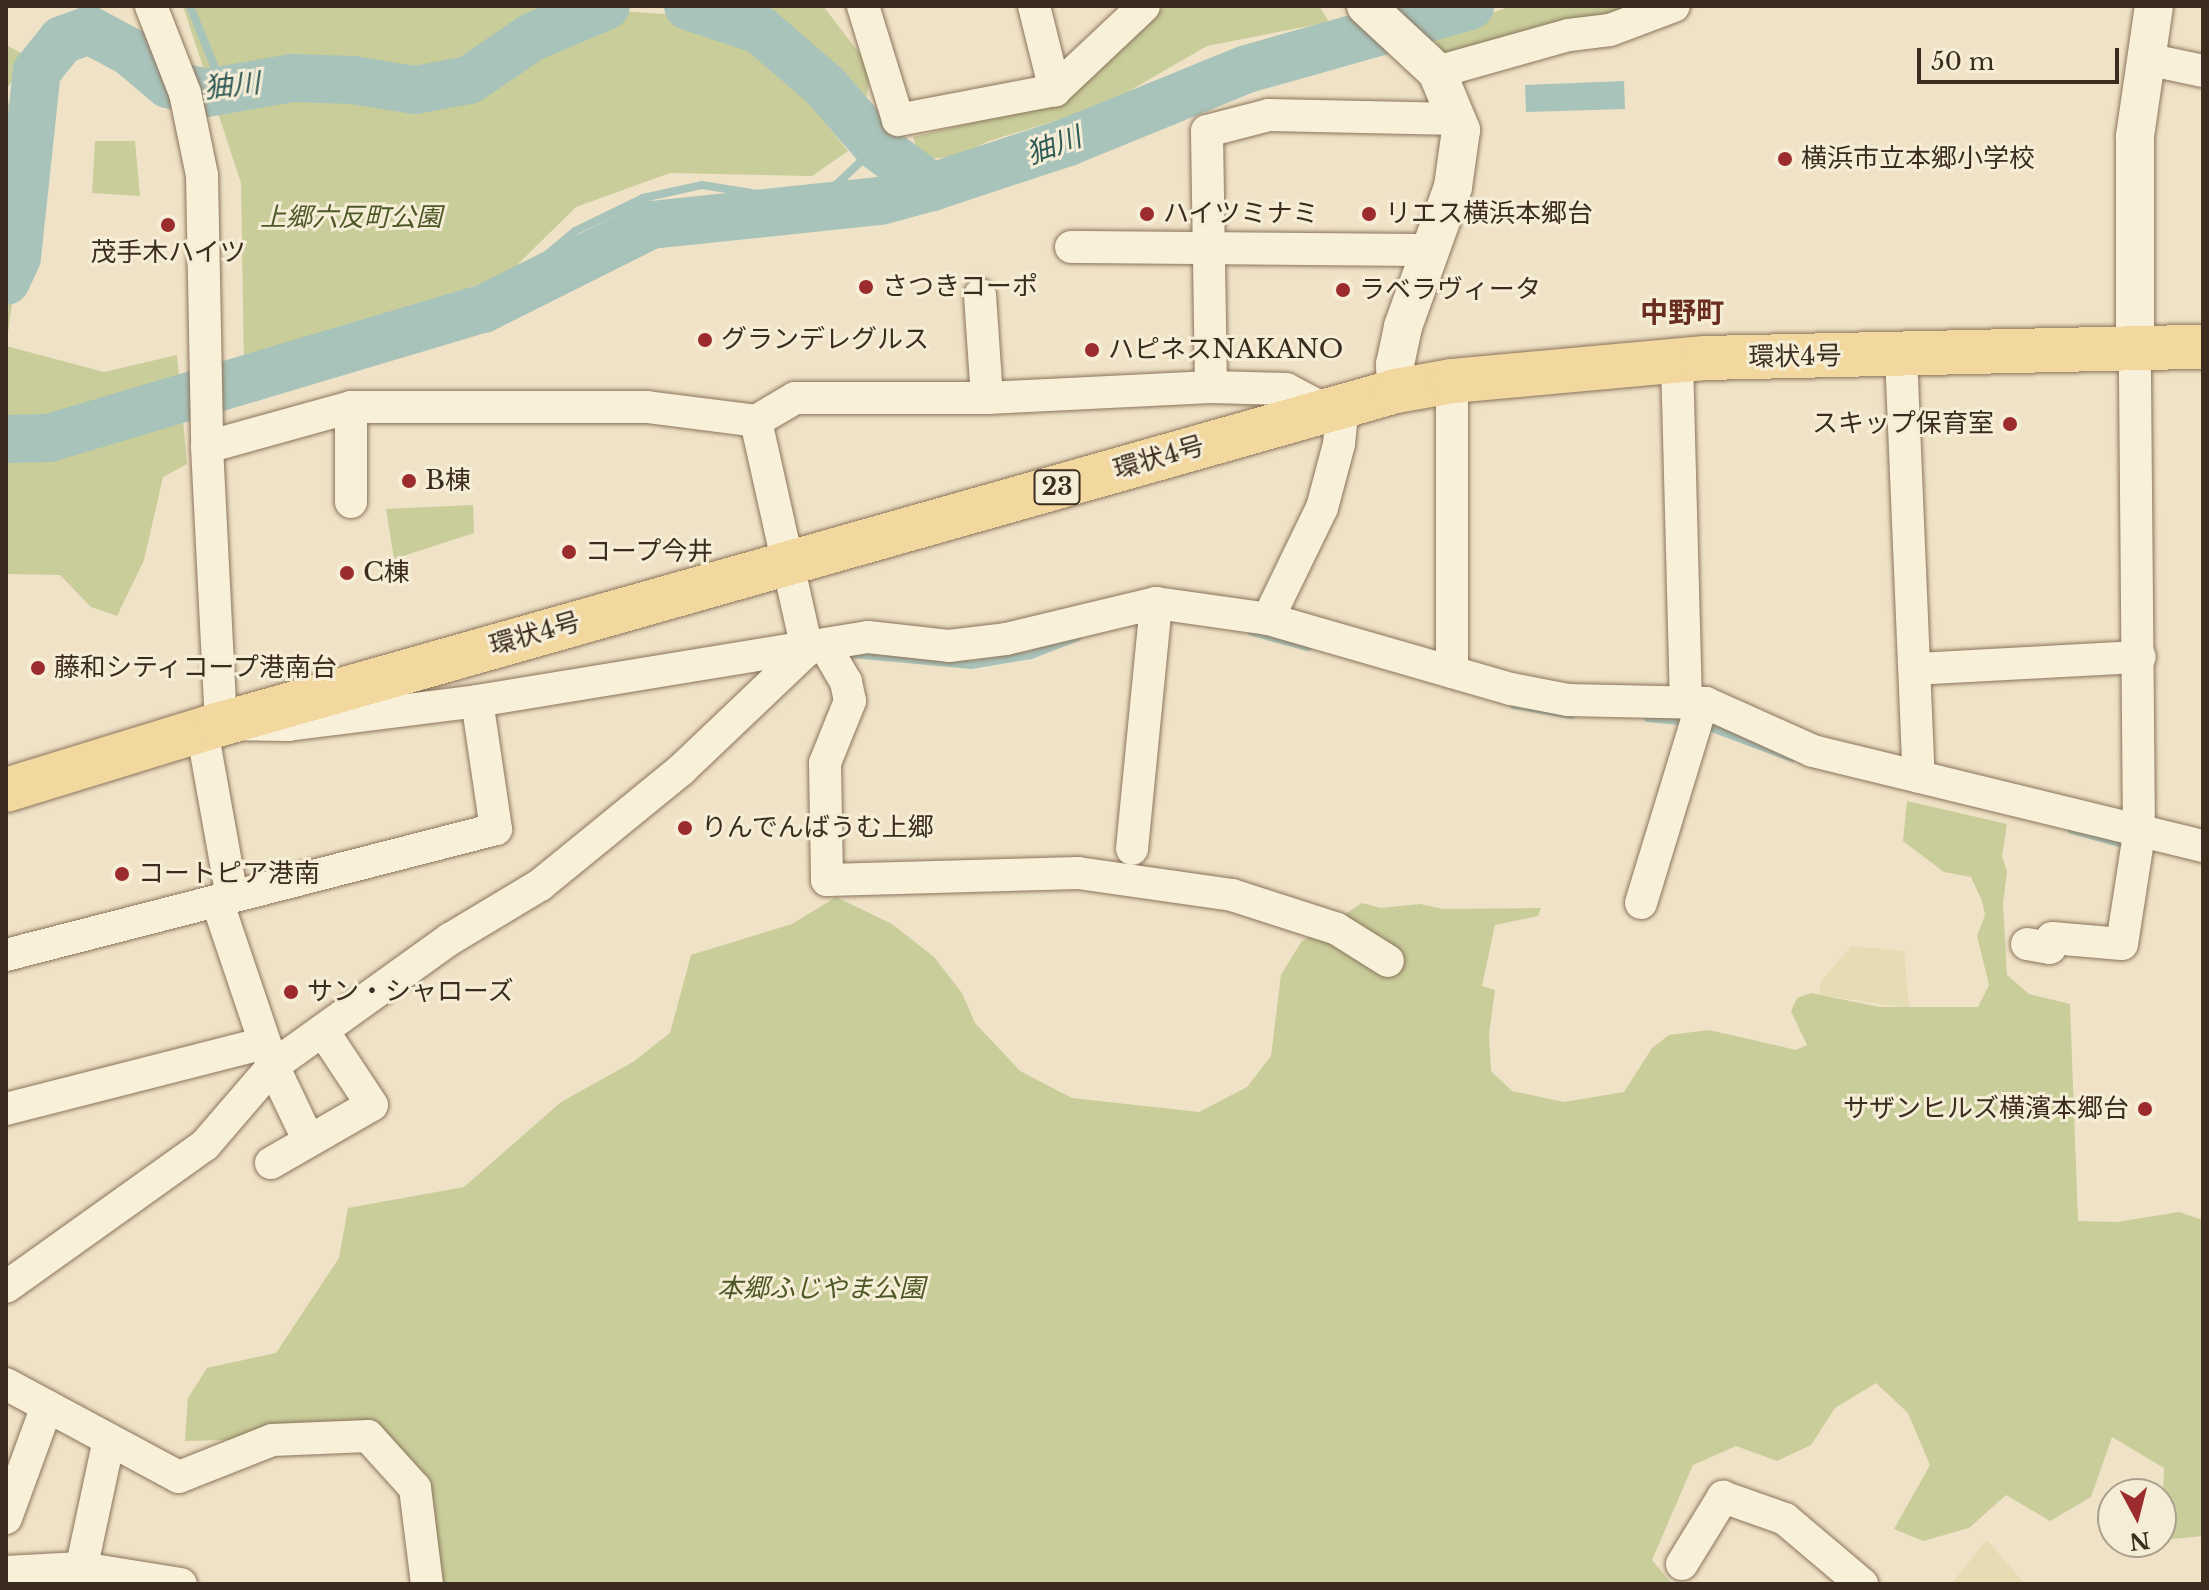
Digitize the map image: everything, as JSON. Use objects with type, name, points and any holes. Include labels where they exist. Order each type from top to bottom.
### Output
[{"type":"main road","name":"環状4号","points":[[6,790],[212,727],[785,562],[1396,391],[1452,381],[1677,360],[2135,346],[2203,347]]},
{"type":"street","points":[[151,6],[174,58],[185,93],[202,175],[212,727],[224,898],[271,1060],[309,1141]]},
{"type":"street","points":[[863,6],[898,120],[1055,90],[1144,6]]},
{"type":"street","points":[[1034,6],[1055,90]]},
{"type":"street","points":[[1366,6],[1437,72],[1458,119],[1456,176],[1403,327],[1396,391]]},
{"type":"street","points":[[1437,72],[1569,35],[1610,30],[1674,6]]},
{"type":"street","points":[[2027,944],[2050,948],[2052,938],[2122,944],[2139,834],[2135,136],[2154,6]]},
{"type":"street","points":[[2146,59],[2203,71]]},
{"type":"street","points":[[1211,387],[1207,131],[1269,115],[1458,119]]},
{"type":"street","points":[[1071,247],[1431,250]]},
{"type":"street","points":[[980,295],[987,398]]},
{"type":"street","points":[[1901,355],[1919,777]]},
{"type":"street","points":[[1641,903],[1688,751],[1696,707],[1677,360]]},
{"type":"street","points":[[1452,381],[1452,672]]},
{"type":"street","points":[[206,439],[351,407],[647,407],[756,421],[795,398],[987,398],[1211,387],[1286,389],[1334,406],[1339,444],[1322,508],[1268,619]]},
{"type":"street","points":[[351,407],[351,502]]},
{"type":"street","points":[[756,421],[785,562],[820,649],[846,682],[848,714],[825,763],[827,880],[1093,870],[1232,895],[1337,929],[1388,961]]},
{"type":"street","points":[[212,727],[288,725],[477,701],[820,649],[868,637],[949,646],[1006,639],[1156,604],[1268,619],[1583,708],[1696,707],[1813,751],[2139,834],[2203,846]]},
{"type":"street","points":[[1132,849],[1156,604]]},
{"type":"street","points":[[6,1109],[271,1060],[324,1032],[450,939],[540,885],[681,770],[820,649]]},
{"type":"street","points":[[1915,669],[2140,657]]},
{"type":"street","points":[[6,955],[496,829],[477,701]]},
{"type":"street","points":[[271,1163],[372,1105],[324,1032]]},
{"type":"street","points":[[6,1287],[205,1145],[271,1060]]},
{"type":"street","points":[[6,1384],[179,1477],[272,1440],[368,1436],[415,1488],[427,1584]]},
{"type":"street","points":[[6,1518],[47,1406]]},
{"type":"street","points":[[80,1576],[109,1440]]},
{"type":"street","points":[[1682,1564],[1723,1497],[1785,1519],[1862,1584]]},
{"type":"street","points":[[6,1572],[181,1584]]},
{"type":"shaded area","points":[[1851,946],[1904,951],[1909,1008],[1821,995],[1820,983]]},
{"type":"shaded area","points":[[1987,1540],[2025,1584],[1951,1584]]},
{"type":"green space","name":"上郷六反町公園","points":[[183,6],[575,6],[507,72],[549,40],[623,11],[676,15],[746,39],[805,97],[848,151],[812,176],[670,173],[576,207],[510,272],[368,327],[244,364],[241,183]]},
{"type":"green space","points":[[736,6],[823,6],[870,67],[867,97],[758,12]]},
{"type":"green space","points":[[1166,6],[1319,6],[1329,22],[1207,46],[1103,106],[989,141],[957,156],[920,160],[913,137],[1054,103]]},
{"type":"green space","points":[[1511,6],[1645,6],[1445,55],[1431,36]]},
{"type":"green space","points":[[6,45],[31,58],[6,89]]},
{"type":"green space","points":[[6,89],[27,201],[6,346]]},
{"type":"green space","points":[[95,141],[135,141],[140,196],[92,193]]},
{"type":"green space","points":[[6,346],[104,372],[177,355],[187,464],[163,477],[144,560],[117,616],[91,607],[60,575],[6,574]]},
{"type":"green space","points":[[473,505],[474,533],[394,559],[386,509]]},
{"type":"green space","name":"本郷ふじやま公園","points":[[1907,801],[2007,824],[2002,856],[2007,872],[2003,903],[2007,975],[2029,994],[2070,1004],[2078,1221],[2117,1222],[2179,1212],[2203,1220],[2203,1536],[2177,1538],[2177,1478],[2164,1478],[2164,1468],[2112,1437],[2091,1497],[2050,1521],[2006,1495],[1969,1528],[1923,1541],[1894,1529],[1930,1465],[1908,1413],[1876,1383],[1835,1408],[1811,1445],[1777,1461],[1736,1446],[1693,1465],[1652,1560],[1672,1584],[427,1584],[420,1516],[368,1437],[185,1441],[188,1398],[207,1368],[276,1353],[339,1258],[348,1208],[464,1187],[561,1102],[633,1062],[670,1033],[691,955],[792,924],[836,897],[892,924],[934,957],[962,993],[975,1023],[1020,1071],[1072,1098],[1199,1112],[1247,1087],[1271,1056],[1281,975],[1301,942],[1362,903],[1381,908],[1420,904],[1443,909],[1541,908],[1538,916],[1495,925],[1482,986],[1495,990],[1489,1034],[1491,1071],[1512,1091],[1564,1102],[1624,1092],[1652,1048],[1669,1035],[1709,1030],[1796,1050],[1807,1045],[1791,1011],[1797,998],[1811,993],[1879,1007],[1978,1007],[1989,985],[1977,936],[1985,915],[1982,901],[1971,877],[1944,872],[1903,841]]},
{"type":"water","points":[[1624,81],[1625,109],[1526,112],[1525,85]]},
{"type":"waterway","points":[[190,6],[224,90]]},
{"type":"waterway","name":"㹨川","points":[[6,281],[17,257],[37,71],[62,40],[89,30],[130,52],[168,84],[206,93],[293,78],[353,80],[415,90],[469,80],[532,37],[606,6]]},
{"type":"waterway","name":"㹨川","points":[[688,6],[760,30],[825,86],[877,146],[932,187],[1068,142],[1247,69],[1470,6]]},
{"type":"waterway","points":[[816,204],[877,146]]},
{"type":"waterway","points":[[510,295],[506,289],[575,231],[643,198],[702,185],[769,196],[783,209]]},
{"type":"waterway","points":[[6,439],[49,438],[483,309],[651,225],[880,201],[932,187]]},
{"type":"waterway","points":[[1252,632],[1308,647]]},
{"type":"waterway","points":[[852,654],[971,665],[1031,655],[1078,637]]},
{"type":"waterway","points":[[1514,705],[1571,715]]},
{"type":"waterway","points":[[1648,718],[1690,722]]},
{"type":"waterway","points":[[1704,725],[1792,758]]},
{"type":"waterway","points":[[2072,830],[2126,845]]},
{"type":"place","name":"横浜市立本郷小学校","points":[[1785,159]]},
{"type":"place","name":"ハイツミナミ","points":[[1147,214]]},
{"type":"place","name":"リエス横浜本郷台","points":[[1369,214]]},
{"type":"place","name":"茂手木ハイツ","points":[[168,225]]},
{"type":"place","name":"さつきコーポ","points":[[866,287]]},
{"type":"place","name":"ラベラヴィータ","points":[[1343,290]]},
{"type":"place","name":"グランデレグルス","points":[[705,340]]},
{"type":"place","name":"ハピネスNAKANO","points":[[1092,350]]},
{"type":"place","name":"スキップ保育室","points":[[2010,424]]},
{"type":"place","name":"B棟","points":[[409,481]]},
{"type":"place","name":"コープ今井","points":[[569,552]]},
{"type":"place","name":"C棟","points":[[347,573]]},
{"type":"place","name":"藤和シティコープ港南台","points":[[38,668]]},
{"type":"place","name":"りんでんばうむ上郷","points":[[685,828]]},
{"type":"place","name":"コートピア港南","points":[[122,874]]},
{"type":"place","name":"サン・シャローズ","points":[[291,992]]},
{"type":"place","name":"サザンヒルズ横濱本郷台","points":[[2145,1109]]},
{"type":"district","name":"中野町","points":[[1682,313]]}]
